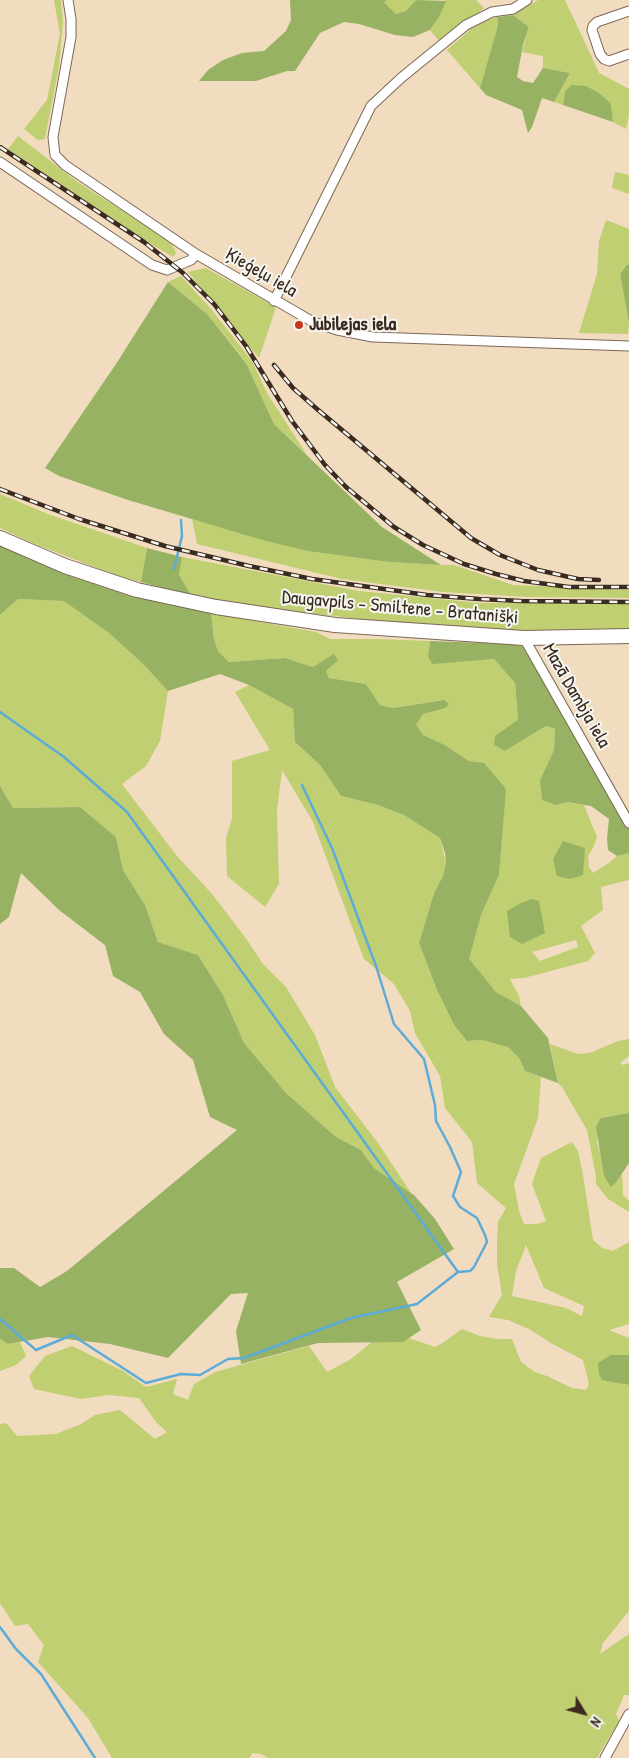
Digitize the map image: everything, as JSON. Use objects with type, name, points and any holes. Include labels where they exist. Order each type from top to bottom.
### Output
[{"type":"main road","name":"Daugavpils - Smiltene - Bratanišķi","points":[[0,538],[65,566],[137,590],[216,607],[335,625],[524,638],[629,636]]},
{"type":"street","points":[[68,0],[71,19],[70,37],[53,138],[54,155],[65,165],[196,254]]},
{"type":"street","points":[[274,301],[371,106],[401,78],[466,25],[492,12],[513,9],[527,0]]},
{"type":"street","points":[[629,11],[597,22],[592,30],[604,60],[609,61],[629,54]]},
{"type":"street","name":"Ķieģeļu iela","points":[[0,162],[152,265],[167,270],[191,260],[196,254],[313,322],[353,335],[629,346]]},
{"type":"street","name":"Mazā Dambja iela","points":[[524,638],[629,823]]},
{"type":"street","points":[[605,1758],[629,1714]]},
{"type":"green space","points":[[54,0],[61,0],[63,22],[59,66],[45,139],[38,140],[24,129],[47,100],[60,34]]},
{"type":"green space","points":[[290,0],[387,0],[384,2],[396,14],[406,11],[416,0],[446,1],[439,17],[430,30],[413,37],[395,35],[359,24],[344,22],[320,33],[295,71],[287,71],[256,81],[199,81],[208,70],[223,60],[242,53],[264,51],[286,31],[291,20]]},
{"type":"green space","points":[[387,0],[416,0],[406,11],[396,14],[384,2]]},
{"type":"green space","points":[[445,0],[476,0],[484,8],[440,42],[430,30],[439,17]]},
{"type":"green space","points":[[538,0],[565,0],[599,73],[629,89],[629,115],[626,129],[613,122],[611,104],[565,92],[563,105],[554,102],[570,73],[543,68],[543,56],[522,52],[529,27],[513,15]]},
{"type":"green space","points":[[513,15],[529,27],[523,45],[517,77],[523,81],[533,83],[543,68],[570,73],[554,102],[542,98],[528,133],[522,110],[486,95],[480,88],[498,25],[497,17]]},
{"type":"green space","points":[[497,17],[498,25],[480,88],[447,50],[471,29]]},
{"type":"green space","points":[[571,85],[586,86],[599,93],[611,104],[613,122],[563,105],[565,92]]},
{"type":"green space","points":[[18,136],[79,183],[172,244],[176,253],[173,257],[8,149]]},
{"type":"green space","points":[[615,172],[629,175],[629,194],[612,188]]},
{"type":"green space","points":[[606,220],[629,229],[629,265],[625,265],[620,274],[629,323],[628,334],[579,333],[597,274],[599,241]]},
{"type":"green space","points":[[626,265],[629,265],[629,323],[620,274]]},
{"type":"green space","points":[[206,268],[276,307],[259,358],[188,272]]},
{"type":"green space","points":[[181,276],[211,309],[252,361],[267,393],[307,455],[274,424],[247,365],[239,353],[207,314],[168,282]]},
{"type":"green space","points":[[168,282],[207,314],[239,354],[247,365],[274,424],[382,527],[441,565],[389,562],[307,551],[259,539],[128,500],[59,476],[45,468],[116,364]]},
{"type":"green space","points":[[0,494],[48,514],[147,548],[141,582],[120,577],[30,542],[0,528]]},
{"type":"green space","points":[[192,519],[307,551],[389,562],[454,565],[513,585],[629,590],[629,598],[528,597],[443,592],[342,579],[197,544]]},
{"type":"green space","points":[[0,544],[211,613],[214,639],[218,651],[229,662],[285,658],[313,667],[334,654],[338,660],[326,671],[329,678],[366,684],[380,705],[393,708],[444,700],[449,704],[446,708],[423,714],[416,725],[423,735],[445,745],[469,761],[484,763],[506,789],[499,875],[481,915],[469,959],[496,992],[521,1006],[548,1038],[558,1083],[525,1071],[519,1058],[508,1047],[482,1040],[467,1041],[454,1025],[437,990],[419,943],[434,893],[443,876],[446,863],[440,838],[404,815],[378,805],[341,796],[320,765],[295,742],[293,709],[249,685],[220,674],[168,691],[143,664],[109,633],[64,601],[18,599],[0,615]]},
{"type":"green space","points":[[147,548],[182,557],[179,575],[191,595],[141,582]]},
{"type":"green space","points":[[182,557],[359,591],[480,603],[629,603],[629,630],[573,629],[528,631],[369,620],[222,603],[191,595],[179,575]]},
{"type":"green space","points":[[18,599],[65,601],[109,633],[143,664],[168,691],[160,741],[146,766],[122,784],[177,856],[212,894],[263,964],[286,987],[315,1035],[335,1087],[378,1143],[411,1193],[374,1168],[361,1150],[336,1137],[287,1094],[244,1043],[223,995],[198,955],[158,942],[145,905],[123,870],[116,837],[80,807],[13,808],[0,786],[0,615]]},
{"type":"green space","points":[[211,613],[316,632],[330,639],[430,641],[428,656],[464,660],[494,659],[515,683],[518,721],[496,736],[505,751],[546,726],[555,729],[554,750],[540,780],[556,805],[568,802],[584,805],[597,837],[588,856],[589,867],[593,873],[617,856],[629,853],[629,880],[601,887],[603,910],[581,926],[595,953],[588,961],[524,978],[510,979],[519,996],[521,1006],[496,992],[468,959],[481,915],[499,875],[501,845],[484,763],[469,761],[445,745],[423,735],[415,725],[423,714],[446,708],[449,704],[443,700],[393,708],[380,705],[366,684],[329,678],[326,671],[285,658],[229,662],[218,651],[214,639]],"holes":[[[576,940],[578,947],[540,961],[532,952]]]},
{"type":"green space","points":[[430,641],[513,644],[524,647],[629,828],[629,853],[617,856],[608,850],[609,819],[591,806],[568,802],[556,805],[542,800],[540,780],[554,750],[555,729],[546,726],[505,751],[494,745],[495,736],[518,720],[515,683],[494,659],[432,664],[428,656]]},
{"type":"green space","points":[[249,685],[293,709],[295,742],[320,765],[341,796],[378,805],[404,815],[440,838],[446,863],[443,876],[434,893],[419,943],[437,990],[454,1025],[467,1041],[482,1040],[508,1047],[519,1058],[525,1071],[541,1077],[538,1118],[514,1184],[519,1211],[524,1224],[537,1224],[546,1221],[532,1184],[541,1158],[572,1142],[578,1151],[593,1240],[602,1248],[613,1251],[629,1242],[629,1324],[609,1330],[629,1338],[629,1355],[611,1355],[622,1384],[629,1385],[629,1611],[603,1643],[600,1654],[629,1634],[629,1695],[624,1695],[616,1714],[619,1721],[597,1758],[268,1758],[261,1754],[253,1753],[249,1758],[112,1758],[88,1718],[38,1662],[44,1645],[28,1624],[15,1626],[0,1603],[0,1424],[6,1423],[17,1436],[56,1434],[81,1424],[95,1415],[120,1410],[155,1439],[167,1432],[156,1422],[139,1398],[109,1395],[81,1399],[34,1389],[29,1376],[45,1356],[72,1346],[123,1371],[146,1387],[177,1379],[173,1394],[188,1400],[194,1384],[215,1372],[309,1346],[327,1372],[351,1359],[372,1342],[403,1342],[409,1338],[435,1347],[462,1329],[480,1336],[512,1339],[521,1362],[535,1372],[572,1388],[586,1390],[589,1384],[583,1360],[531,1330],[508,1320],[489,1317],[502,1295],[497,1264],[497,1241],[498,1222],[506,1208],[477,1183],[472,1142],[445,1108],[440,1076],[415,1033],[410,1011],[394,984],[364,959],[313,822],[282,770],[277,810],[279,884],[265,907],[227,876],[226,838],[232,819],[232,761],[270,750],[235,692]],"holes":[[[526,1245],[544,1288],[584,1306],[582,1316],[566,1308],[512,1296],[516,1271]]]},
{"type":"green space","points":[[0,786],[13,808],[80,807],[116,837],[123,870],[145,905],[158,942],[198,955],[223,995],[244,1043],[287,1094],[336,1137],[361,1150],[374,1168],[414,1195],[435,1219],[454,1249],[397,1282],[421,1330],[403,1342],[318,1343],[241,1364],[236,1331],[248,1293],[231,1294],[168,1358],[110,1344],[48,1337],[8,1344],[0,1339],[0,1268],[14,1268],[40,1287],[67,1271],[237,1130],[210,1117],[193,1060],[164,1034],[140,992],[113,976],[105,945],[59,910],[21,873],[9,917],[0,924]]},
{"type":"green space","points":[[563,841],[585,848],[583,875],[570,879],[557,876],[553,859]]},
{"type":"green space","points":[[532,899],[539,901],[545,933],[522,944],[510,937],[507,911]]},
{"type":"green space","points":[[629,1039],[629,1056],[620,1063],[623,1065],[629,1063],[629,1113],[601,1118],[597,1142],[604,1176],[617,1181],[622,1173],[623,1195],[629,1201],[629,1212],[608,1199],[596,1184],[587,1130],[558,1083],[550,1044],[578,1054],[590,1053],[618,1041]]},
{"type":"green space","points":[[629,1113],[629,1163],[611,1187],[604,1176],[596,1127],[601,1118]]},
{"type":"green space","points":[[0,1339],[8,1344],[20,1342],[26,1356],[16,1365],[0,1371]]},
{"type":"green space","points":[[611,1355],[629,1355],[629,1385],[602,1380],[599,1374],[598,1363]]},
{"type":"waterway","points":[[174,569],[182,536],[181,520]]},
{"type":"waterway","points":[[0,712],[64,757],[127,812],[458,1272],[417,1304],[351,1318],[244,1358],[228,1359],[200,1375],[181,1374],[146,1383],[72,1335],[36,1350],[0,1319]]},
{"type":"waterway","points":[[302,785],[332,848],[376,966],[394,1024],[424,1059],[435,1105],[436,1121],[461,1172],[453,1196],[460,1207],[477,1218],[485,1235],[487,1242],[474,1267],[470,1271],[458,1272]]},
{"type":"waterway","points":[[0,1627],[16,1649],[41,1674],[95,1758]]},
{"type":"railway","points":[[0,147],[144,242],[183,273],[214,304],[246,346],[292,421],[325,465],[346,487],[394,527],[423,545],[464,564],[496,574],[524,581],[569,587],[629,587]]},
{"type":"railway","points":[[274,365],[293,388],[471,538],[500,555],[538,570],[578,579],[599,580]]},
{"type":"railway","points":[[0,489],[79,519],[165,546],[312,579],[427,595],[479,599],[629,602]]},
{"type":"place","name":"Jubilejas iela","points":[[299,325]]}]
